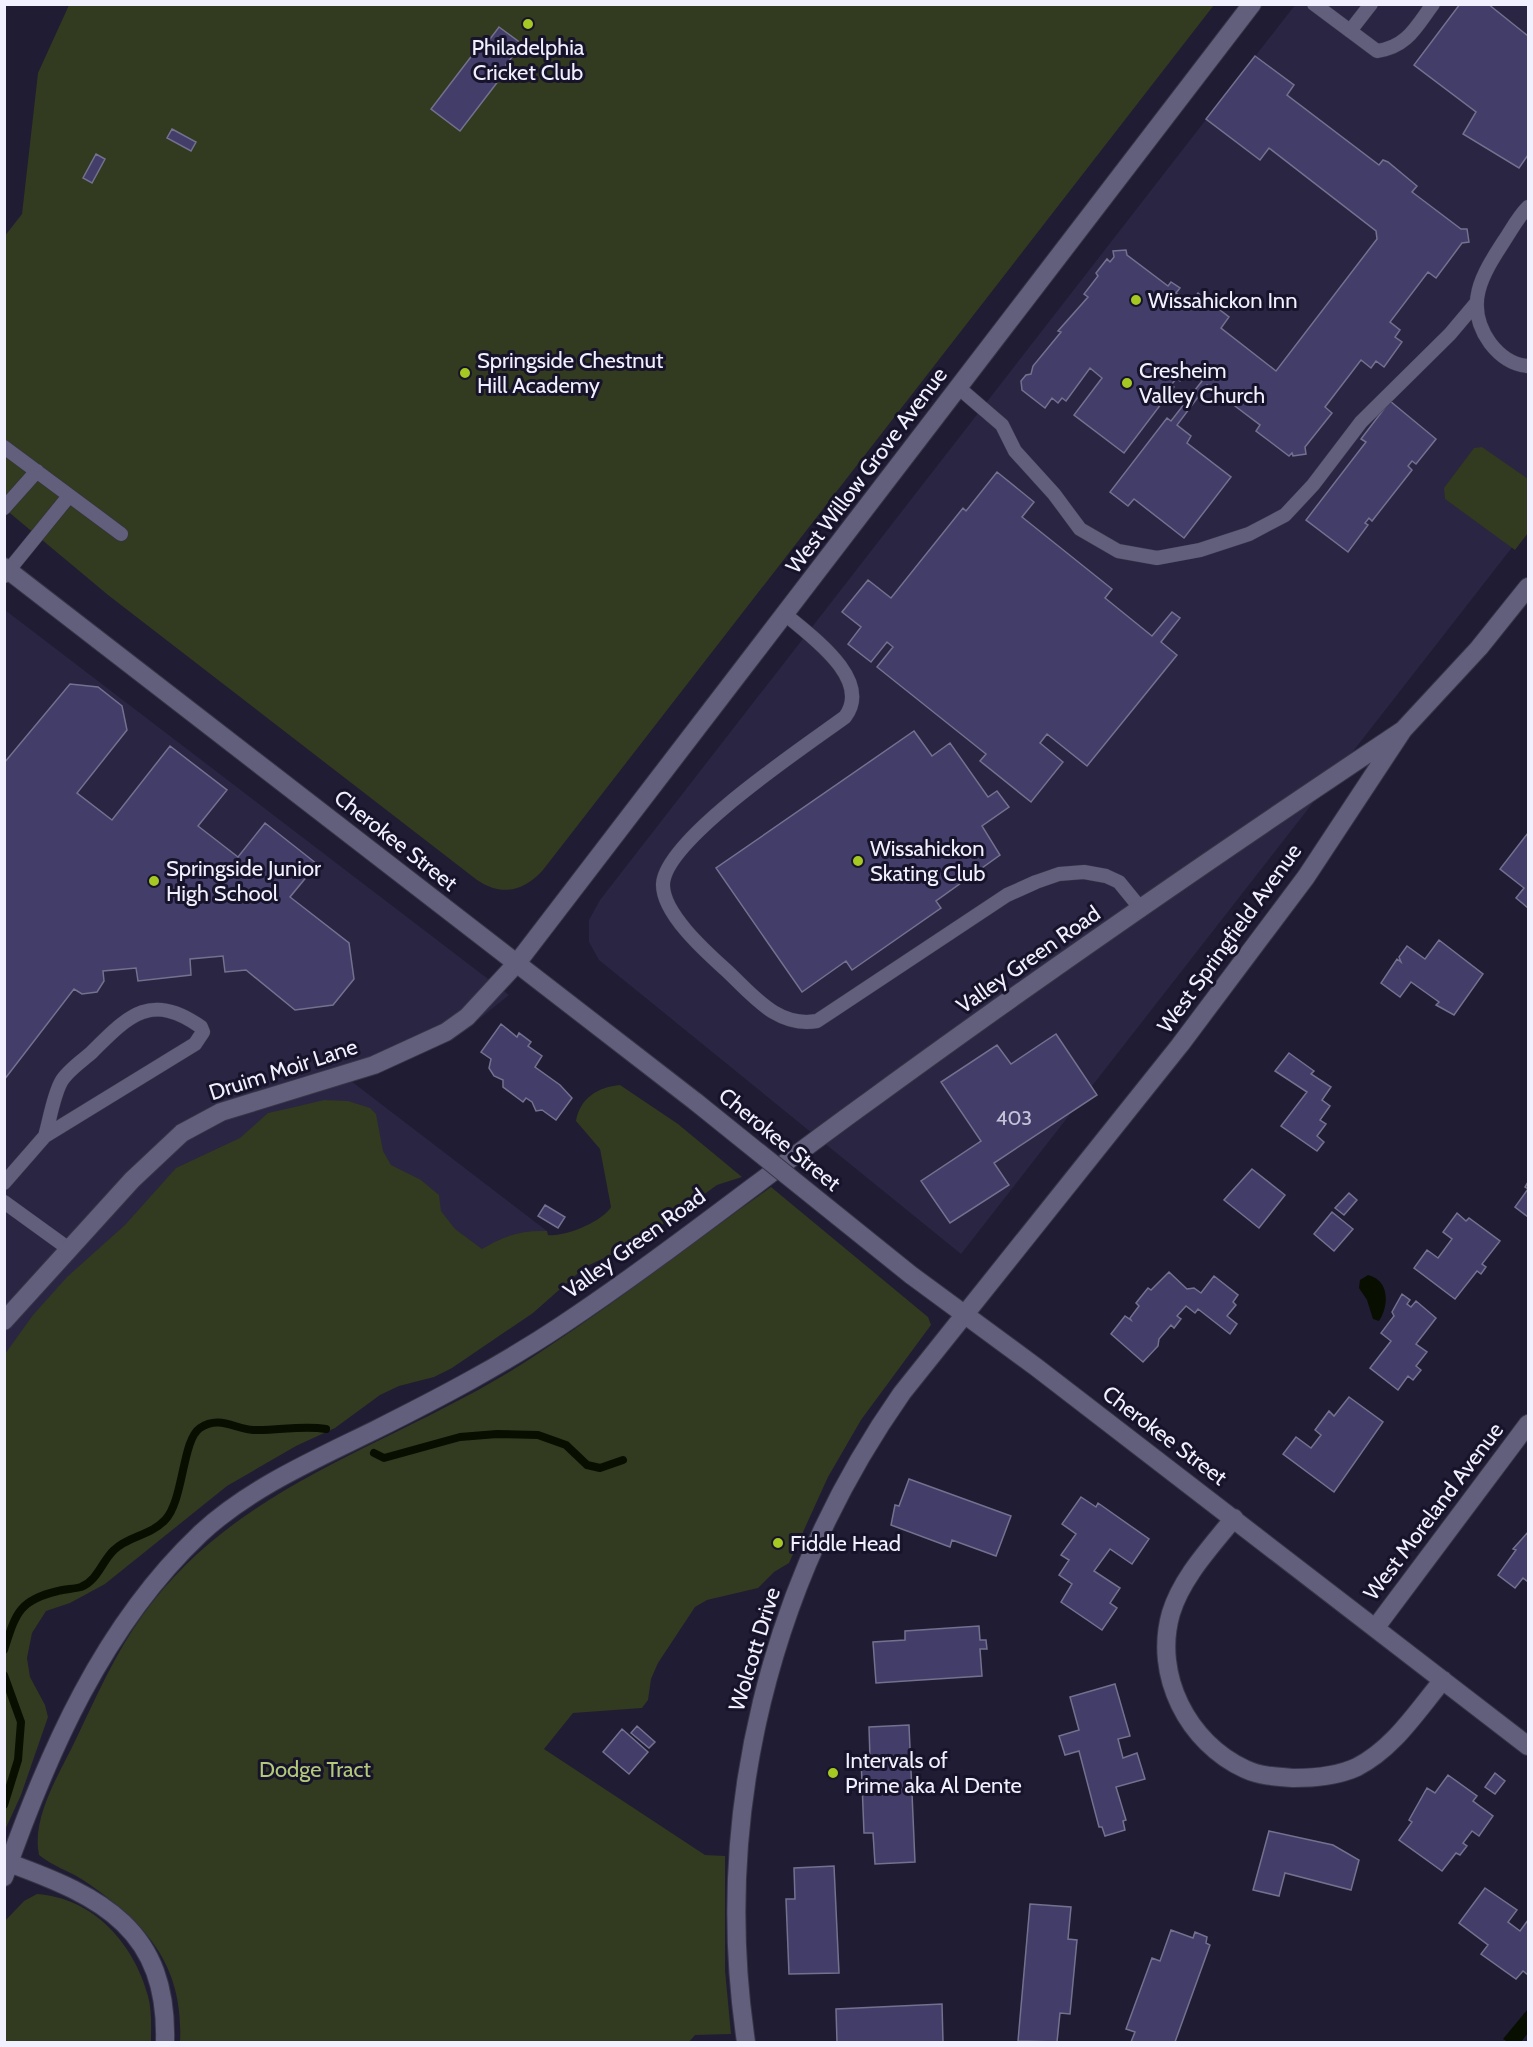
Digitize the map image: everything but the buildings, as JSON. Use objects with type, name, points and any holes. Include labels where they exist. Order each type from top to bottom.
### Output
[{"type":"street","name":"West Willow Grove Avenue","points":[[517,963],[786,615],[1252,4]]},
{"type":"street","name":"Cherokee Street","points":[[6,571],[696,1102],[911,1275],[1234,1518],[1528,1746]]},
{"type":"street","name":"West Springfield Avenue","points":[[963,1315],[1095,1154],[1267,930],[1403,730],[1479,648],[1528,588]]},
{"type":"street","name":"Valley Green Road","points":[[7,1870],[47,1768],[99,1663],[145,1593],[203,1531],[237,1504],[272,1483],[470,1380],[557,1328],[872,1098],[1141,909],[1403,730]]},
{"type":"street","name":"Druim Moir Lane","points":[[4,1321],[158,1154],[200,1121],[251,1101],[374,1065],[446,1032],[467,1017],[517,963]]},
{"type":"street","name":"Wolcott Drive","points":[[746,2043],[739,2000],[737,1954],[739,1826],[754,1731],[767,1676],[809,1556],[847,1479],[902,1393],[963,1315]]},
{"type":"street","name":"West Moreland Avenue","points":[[1376,1627],[1528,1424]]},
{"type":"street","points":[[1234,1518],[1180,1591],[1171,1614],[1167,1636],[1167,1661],[1183,1712],[1198,1735],[1220,1755],[1247,1770],[1277,1777],[1331,1776],[1348,1770],[1377,1754],[1400,1734],[1443,1680]]},
{"type":"street","points":[[7,1870],[73,1888],[116,1915],[148,1956],[158,1979],[164,2003],[165,2043]]},
{"type":"lane","points":[[1314,4],[1377,51],[1392,49],[1404,42],[1433,4]]},
{"type":"lane","points":[[1350,32],[1371,4]]},
{"type":"lane","points":[[1528,207],[1484,272],[1477,302],[1480,325],[1495,349],[1506,359],[1520,366],[1528,366]]},
{"type":"lane","points":[[959,388],[1002,425],[1015,451],[1054,494],[1080,529],[1118,551],[1157,558],[1200,550],[1249,534],[1285,515],[1313,485],[1361,422],[1450,334],[1477,302]]},
{"type":"lane","points":[[4,447],[121,534]]},
{"type":"lane","points":[[4,508],[37,471]]},
{"type":"lane","points":[[6,571],[69,496]]},
{"type":"lane","points":[[786,615],[820,645],[844,672],[854,695],[852,708],[845,717],[750,787],[693,836],[671,860],[663,886],[666,901],[680,922],[715,960],[774,1014],[802,1023],[817,1021],[1007,895],[1059,874],[1084,872],[1106,876],[1119,882],[1141,909]]},
{"type":"lane","points":[[4,1183],[45,1136],[124,1084],[195,1044],[202,1032],[201,1027],[175,1011],[156,1008],[138,1012],[122,1022],[62,1082],[45,1136]]},
{"type":"lane","points":[[4,1202],[69,1249]]},
{"type":"shaded area","points":[[1295,5],[1528,5],[1528,527],[961,1254],[599,960],[589,942],[589,920],[600,900]]},
{"type":"shaded area","points":[[5,610],[509,995],[468,1028],[443,1044],[391,1068],[351,1081],[547,1231],[210,1341],[5,1551]]},
{"type":"shaded area","points":[[1368,1275],[1380,1282],[1386,1294],[1385,1308],[1379,1321],[1373,1319],[1367,1300],[1359,1288],[1360,1280]]},
{"type":"shaded area","points":[[1527,2010],[1528,2033],[1521,2042],[1508,2042],[1503,2039]]},
{"type":"green space","name":"Springside Chestnut Hill Academy","points":[[69,5],[1214,5],[543,870],[528,883],[504,890],[495,889],[477,880],[108,595],[5,509],[4,237],[22,214],[38,73]]},
{"type":"green space","points":[[1482,447],[1528,479],[1528,533],[1515,550],[1445,499],[1444,488],[1474,448]]},
{"type":"green space","points":[[620,1085],[678,1124],[742,1177],[717,1185],[638,1242],[585,1267],[533,1313],[452,1368],[434,1377],[399,1386],[380,1395],[335,1428],[296,1446],[227,1486],[105,1584],[70,1603],[46,1611],[32,1633],[27,1658],[30,1677],[45,1705],[48,1717],[21,1795],[5,1830],[5,1354],[33,1315],[67,1277],[125,1225],[176,1168],[240,1138],[268,1113],[324,1100],[348,1101],[370,1108],[376,1114],[383,1151],[391,1165],[421,1180],[439,1195],[441,1211],[455,1229],[482,1249],[505,1237],[521,1233],[547,1231],[548,1235],[555,1235],[582,1227],[600,1218],[611,1207],[600,1149],[576,1121],[578,1113],[586,1100],[597,1091]]},
{"type":"green space","name":"Dodge Tract","points":[[771,1187],[928,1317],[931,1325],[861,1420],[828,1477],[789,1563],[774,1572],[758,1588],[707,1600],[695,1607],[658,1663],[651,1679],[648,1700],[642,1708],[573,1713],[544,1749],[705,1855],[725,1856],[725,1970],[731,2034],[695,2035],[689,2042],[180,2042],[180,2014],[175,1990],[167,1968],[142,1929],[125,1912],[83,1880],[39,1855],[39,1826],[48,1796],[132,1630],[180,1570],[223,1532],[269,1500],[318,1471],[472,1393],[522,1364],[617,1299]]},
{"type":"green space","points":[[37,1894],[58,1897],[76,1904],[109,1927],[122,1942],[142,1977],[148,1996],[151,2013],[151,2042],[5,2042],[5,1921],[24,1901]]},
{"type":"waterway","points":[[4,1650],[16,1617],[27,1604],[45,1595],[87,1584],[110,1554],[120,1545],[153,1529],[165,1520],[176,1499],[190,1445],[200,1428],[207,1424],[220,1423],[253,1430],[326,1429]]},
{"type":"waterway","points":[[374,1453],[384,1458],[460,1437],[497,1434],[538,1435],[566,1445],[587,1465],[600,1468],[623,1460]]},
{"type":"waterway","points":[[4,1675],[21,1722],[18,1760],[4,1805]]},
{"type":"place","name":"Philadelphia Cricket Club","points":[[528,24]]},
{"type":"place","name":"Wissahickon Inn","points":[[1136,300]]},
{"type":"place","name":"Springside Chestnut Hill Academy","points":[[465,373]]},
{"type":"place","name":"Cresheim Valley Church","points":[[1127,383]]},
{"type":"place","name":"Wissahickon Skating Club","points":[[858,861]]},
{"type":"place","name":"Springside Junior High School","points":[[154,881]]},
{"type":"place","name":"Fiddle Head","points":[[778,1543]]},
{"type":"place","name":"Intervals of Prime aka Al Dente","points":[[833,1773]]}]
